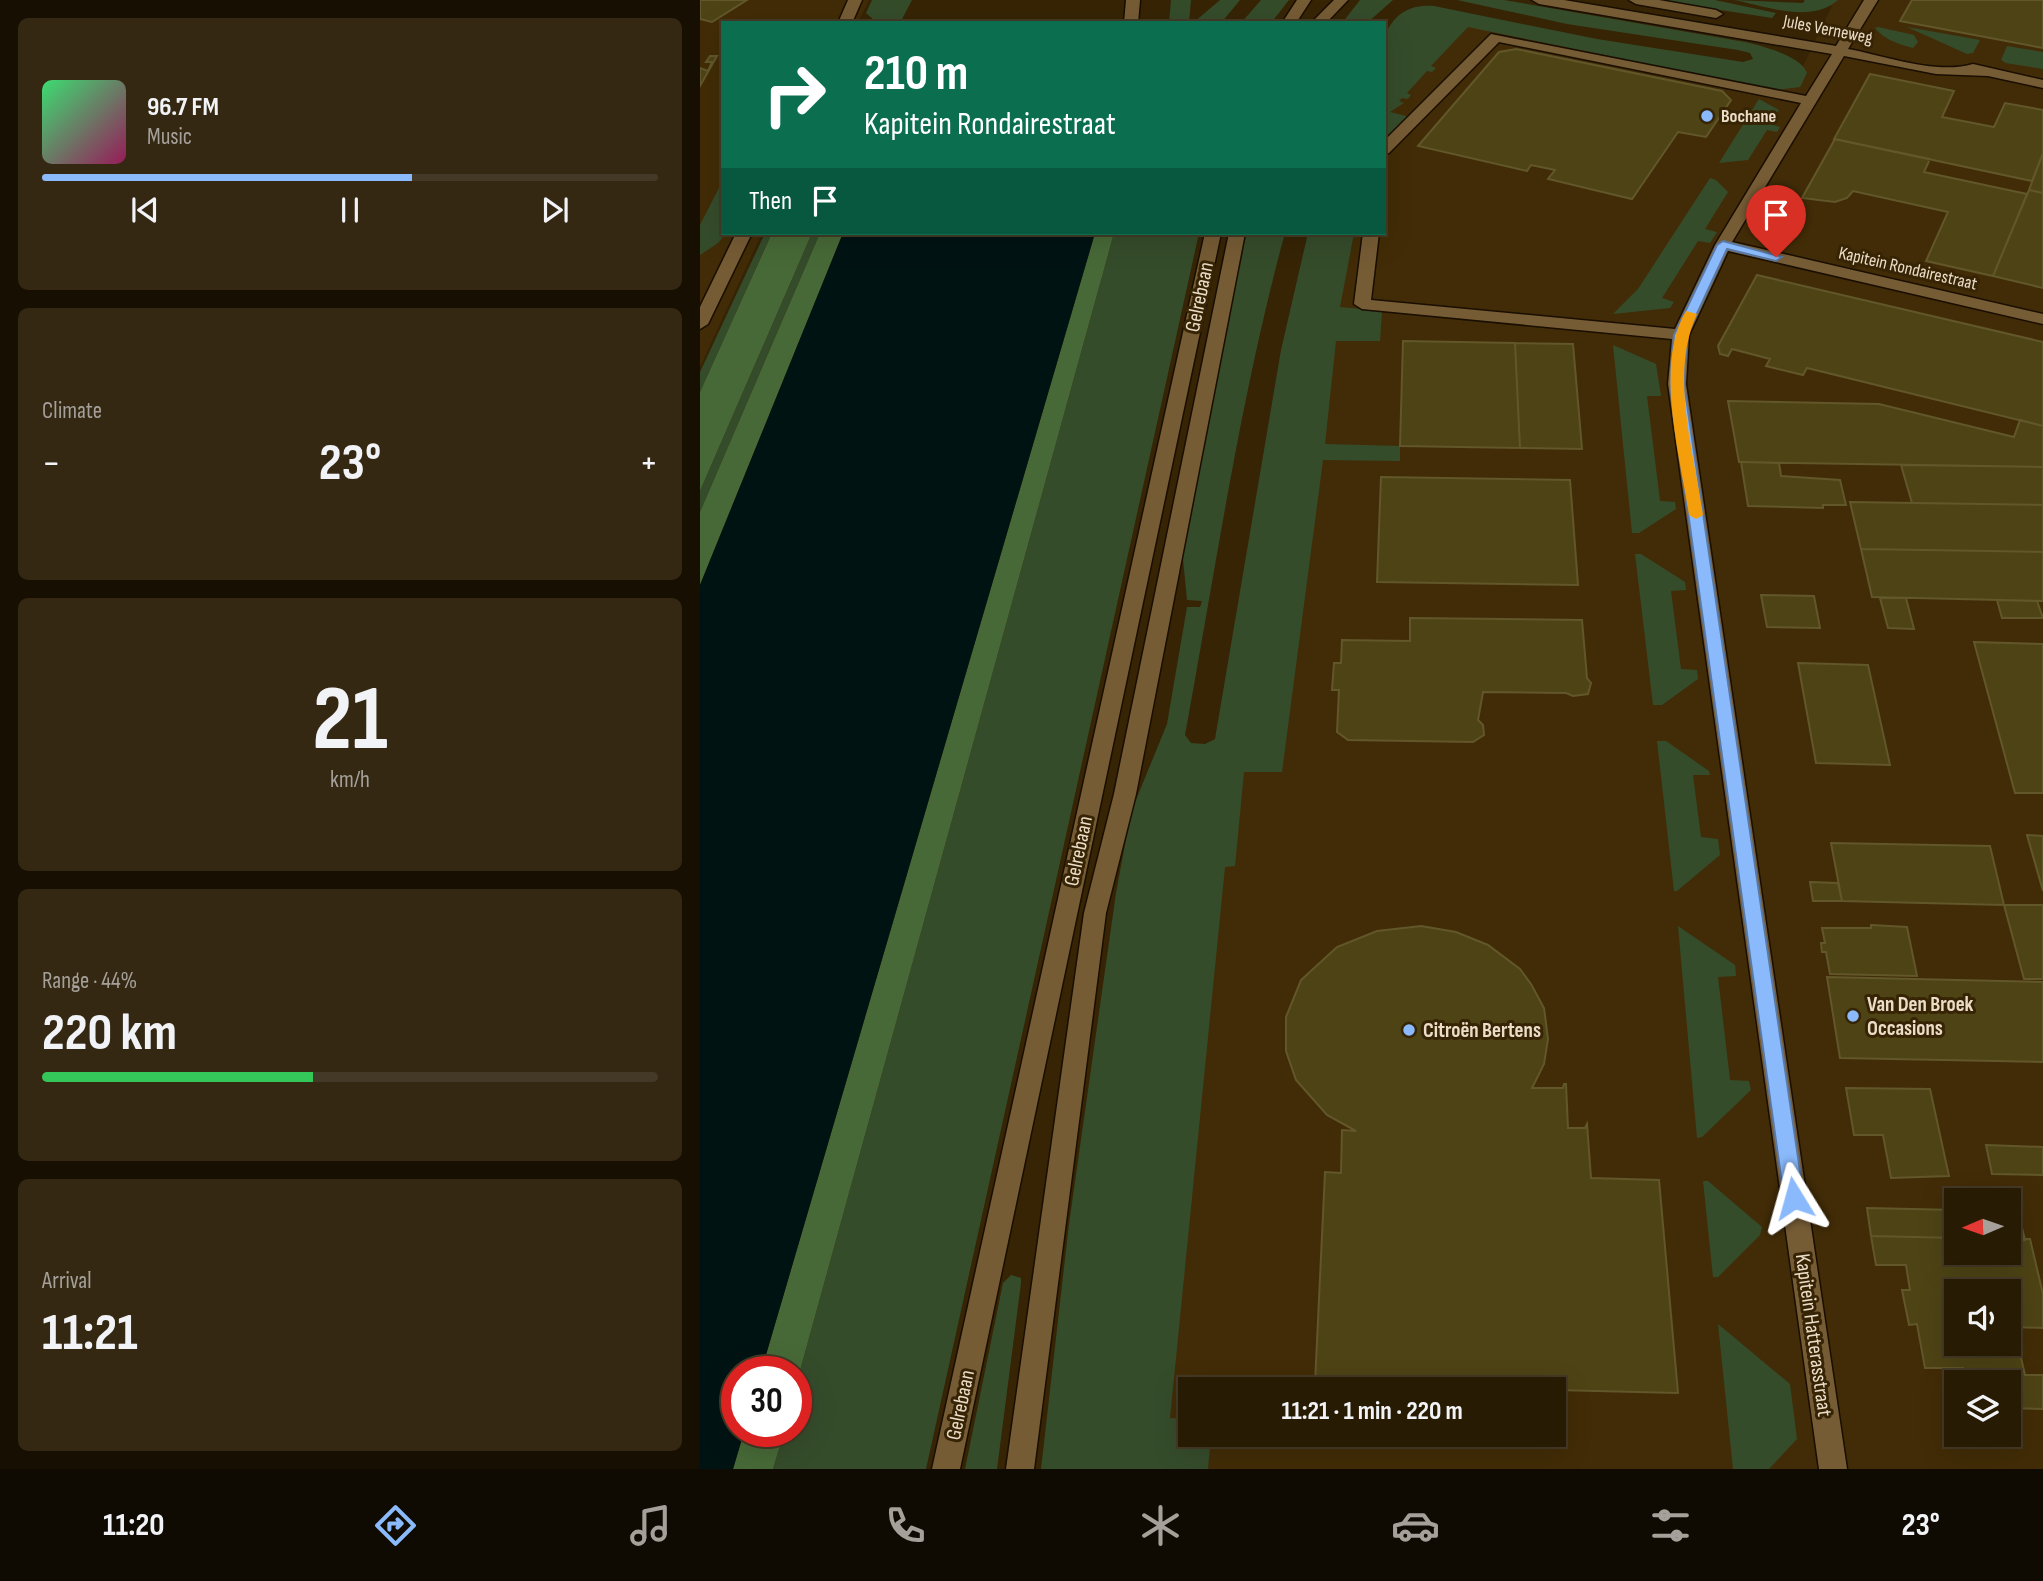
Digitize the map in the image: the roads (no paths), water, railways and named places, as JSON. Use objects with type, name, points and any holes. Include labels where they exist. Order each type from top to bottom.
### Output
[{"type":"street","points":[[846,21],[855,0]]},
{"type":"street","points":[[1131,21],[1133,0]]},
{"type":"street","points":[[1290,21],[1304,0]]},
{"type":"street","points":[[1320,21],[1341,0]]},
{"type":"street","name":"Jules Verneweg","points":[[1539,0],[1844,44]]},
{"type":"street","name":"Jules Verneweg","points":[[1636,0],[1844,44],[1936,70],[1985,72],[2043,84]]},
{"type":"street","name":"Kapitein Hatterasstraat","points":[[1833,1469],[1677,384],[1681,335],[1723,245],[1871,0]]},
{"type":"street","points":[[1386,148],[1496,37],[1811,101]]},
{"type":"street","points":[[701,318],[743,235]]},
{"type":"street","name":"Gelrebaan","points":[[946,1469],[1213,235]]},
{"type":"street","name":"Gelrebaan","points":[[1020,1469],[1095,913],[1125,794],[1237,235]]},
{"type":"street","points":[[1371,235],[1362,304],[1681,335]]},
{"type":"street","name":"Kapitein Rondairestraat","points":[[1723,245],[2043,318]]},
{"type":"place","name":"Bochane","points":[[1707,116]]},
{"type":"place","name":"Van Den Broek Occasions","points":[[1853,1016]]},
{"type":"place","name":"Citroën Bertens","points":[[1409,1030]]}]
